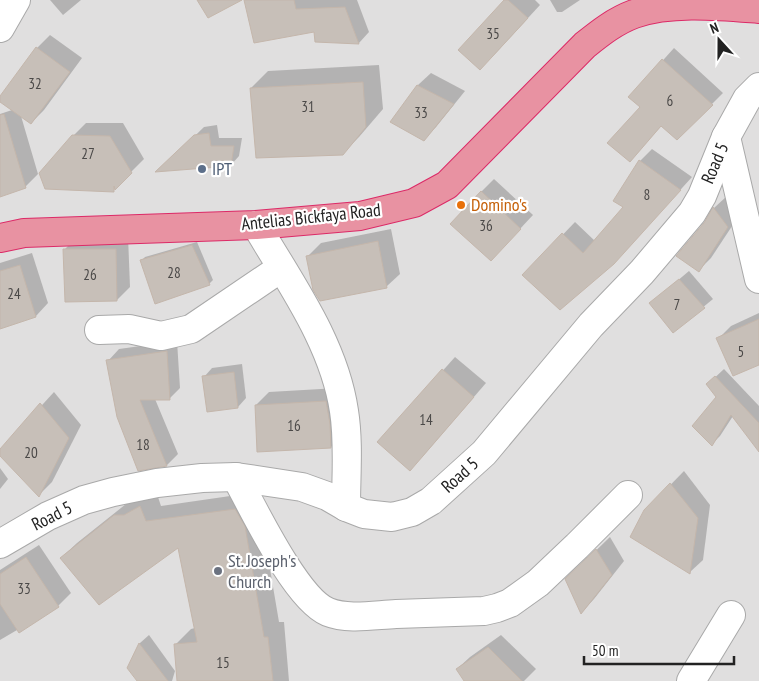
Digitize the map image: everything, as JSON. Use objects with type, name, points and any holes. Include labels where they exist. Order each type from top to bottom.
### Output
[{"type":"highway","name":"Antelias Bickfaya Road","points":[[0,238],[24,232],[256,225],[360,216],[414,202],[447,185],[585,45],[608,27],[634,14],[672,6],[759,9]]},
{"type":"street","points":[[0,28],[16,0]]},
{"type":"street","name":"Road 5","points":[[0,544],[48,516],[84,500],[157,483],[202,478],[236,477],[302,487],[327,496],[346,507],[364,514],[392,517],[412,512],[431,501],[484,454],[592,325],[642,272],[692,213],[702,196],[726,137],[747,99],[759,87]]},
{"type":"street","points":[[726,137],[758,275]]},
{"type":"street","points":[[256,225],[308,313],[328,354],[341,392],[345,420],[346,507]]},
{"type":"street","points":[[99,330],[129,329],[161,336],[191,329],[281,268]]},
{"type":"street","points":[[236,477],[272,544],[298,584],[312,600],[327,612],[349,616],[484,611],[510,603],[538,583],[628,495]]},
{"type":"street","points":[[691,681],[731,615]]},
{"type":"shaded area","points":[[0,0],[759,0],[759,681],[0,681]]},
{"type":"building","points":[[197,0],[242,0],[208,18]]},
{"type":"building","points":[[244,0],[294,0],[296,9],[345,7],[359,44],[315,42],[314,32],[254,43]]},
{"type":"building","points":[[504,0],[508,0],[528,18],[480,70],[458,50]]},
{"type":"building","points":[[36,47],[70,72],[31,124],[0,102],[0,96]]},
{"type":"building","points":[[662,59],[713,105],[677,140],[661,126],[630,162],[607,143],[640,107],[628,97]]},
{"type":"building","points":[[363,82],[366,127],[343,155],[256,158],[250,88]]},
{"type":"building","points":[[417,85],[454,104],[424,141],[390,122]]},
{"type":"building","points":[[4,114],[26,188],[0,197],[0,115]]},
{"type":"building","points":[[209,133],[211,146],[234,146],[231,166],[155,172],[194,135]]},
{"type":"building","points":[[72,135],[110,136],[132,173],[115,190],[114,186],[114,192],[45,189],[39,173]]},
{"type":"building","points":[[639,160],[681,190],[614,264],[560,310],[522,275],[562,233],[583,253],[623,207],[613,201]]},
{"type":"building","points":[[481,191],[521,229],[491,261],[450,224]]},
{"type":"building","points":[[713,207],[728,227],[699,272],[676,256],[704,223]]},
{"type":"building","points":[[378,241],[387,288],[320,301],[313,290],[306,256]]},
{"type":"building","points":[[192,245],[210,285],[155,304],[140,260]]},
{"type":"building","points":[[63,249],[116,249],[117,301],[65,302]]},
{"type":"building","points":[[20,265],[36,317],[0,329],[0,271]]},
{"type":"building","points":[[679,279],[705,308],[673,333],[649,303]]},
{"type":"building","points":[[759,319],[759,365],[733,376],[716,338]]},
{"type":"building","points":[[167,351],[170,400],[140,400],[167,466],[138,471],[117,417],[106,360]]},
{"type":"building","points":[[442,369],[474,397],[410,471],[377,442]]},
{"type":"building","points":[[234,372],[238,408],[207,412],[202,376]]},
{"type":"building","points":[[715,376],[759,423],[759,452],[731,415],[712,446],[692,426],[716,397],[706,384]]},
{"type":"building","points":[[326,401],[330,424],[331,448],[257,452],[255,405]]},
{"type":"building","points":[[40,403],[69,438],[39,497],[0,456],[0,449]]},
{"type":"building","points":[[670,483],[698,518],[690,574],[630,537],[644,510]]},
{"type":"building","points":[[140,506],[146,521],[235,509],[245,526],[264,637],[268,637],[273,681],[177,681],[174,644],[197,642],[178,548],[99,605],[60,558],[114,515],[124,515]]},
{"type":"building","points":[[596,549],[612,575],[581,614],[565,579]]},
{"type":"building","points":[[26,557],[59,607],[19,633],[0,604],[0,574]]},
{"type":"building","points":[[139,643],[168,681],[137,681],[127,668]]},
{"type":"building","points":[[488,647],[522,681],[464,681],[456,669]]},
{"type":"place","name":"IPT","points":[[202,169]]},
{"type":"place","name":"Domino's","points":[[461,205]]},
{"type":"place","name":"St. Joseph's Church","points":[[218,571]]}]
